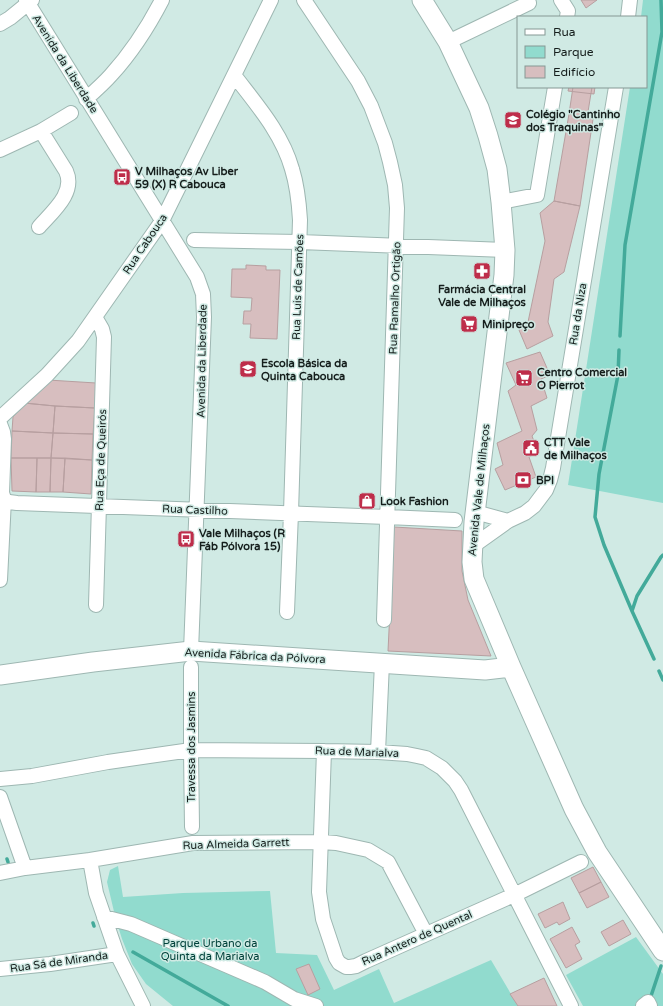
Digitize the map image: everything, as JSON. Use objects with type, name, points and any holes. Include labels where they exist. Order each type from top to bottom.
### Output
[{"type":"street","points":[[86,99],[111,75],[137,42],[149,25],[162,0]]},
{"type":"street","name":"Rua Cabouca","points":[[0,418],[52,370],[78,341],[162,221],[271,0]]},
{"type":"street","name":"Rua Ramalho Ortigão","points":[[304,0],[358,81],[371,106],[385,143],[395,185],[398,208],[384,620]]},
{"type":"street","name":"Avenida Vale de Milhaços","points":[[422,0],[448,42],[479,108],[497,169],[501,202],[505,250],[504,275],[475,512],[472,562],[474,579],[574,809],[597,852],[663,952]]},
{"type":"street","points":[[561,0],[568,11],[567,16]]},
{"type":"street","points":[[628,16],[630,0]]},
{"type":"street","points":[[0,24],[29,1]]},
{"type":"street","name":"Avenida da Liberdade","points":[[29,1],[86,99],[197,277],[203,294],[204,325],[198,510],[191,659]]},
{"type":"street","points":[[448,42],[529,3]]},
{"type":"street","name":"Rua Luis de Camões","points":[[234,75],[268,119],[282,145],[292,168],[300,220],[287,612]]},
{"type":"street","points":[[501,202],[536,195],[555,88]]},
{"type":"street","name":"Rua da Niza","points":[[473,546],[508,521],[525,513],[540,498],[550,480],[616,88]]},
{"type":"street","points":[[0,150],[41,131],[71,113]]},
{"type":"street","points":[[39,227],[64,198],[69,183],[66,171],[41,131]]},
{"type":"street","points":[[194,240],[396,245],[505,250]]},
{"type":"street","name":"Rua Eça de Queirós","points":[[95,317],[102,329],[104,337],[96,605]]},
{"type":"street","points":[[0,424],[4,439],[2,488],[4,499],[0,580]]},
{"type":"street","name":"Rua Castilho","points":[[4,499],[9,502],[17,503],[455,520]]},
{"type":"street","points":[[475,512],[508,521]]},
{"type":"street","name":"Avenida Fábrica da Pólvora","points":[[0,675],[93,662],[191,659],[382,663],[485,670],[511,667]]},
{"type":"street","name":"Travessa dos Jasmins","points":[[191,659],[192,827]]},
{"type":"street","points":[[378,752],[382,663]]},
{"type":"street","name":"Rua de Marialva","points":[[0,779],[32,776],[108,762],[191,750],[378,752],[407,754],[421,757],[434,763],[455,781],[572,1006]]},
{"type":"street","name":"Rua Antero de Quental","points":[[324,751],[320,842],[320,906],[336,958],[339,963],[346,967],[356,966],[514,895],[580,862]]},
{"type":"street","points":[[0,797],[25,868]]},
{"type":"street","name":"Rua Almeida Garrett","points":[[0,873],[193,843],[336,843],[368,850],[388,862],[426,934]]},
{"type":"street","points":[[90,860],[96,893],[117,954],[143,1006]]},
{"type":"street","points":[[104,917],[131,924],[265,982],[294,999],[316,1006]]},
{"type":"street","name":"Rua Sá de Miranda","points":[[0,969],[50,964],[117,954]]},
{"type":"green space","points":[[643,0],[663,0],[663,503],[568,485],[630,88],[647,88],[647,16],[641,16]]},
{"type":"green space","name":"Parque Urbano da Quinta da Marialva","points":[[118,866],[123,897],[183,893],[270,891],[276,953],[317,955],[334,990],[379,969],[394,1003],[491,960],[518,1006],[173,1006],[146,984],[132,964],[122,939],[107,882],[110,870]]},
{"type":"green space","points":[[636,937],[663,974],[663,1006],[583,1006],[566,975]]},
{"type":"building","points":[[581,0],[597,0],[586,8]]},
{"type":"building","points":[[569,88],[595,88],[594,94],[568,91]]},
{"type":"building","points":[[573,88],[592,88],[587,118],[569,114]]},
{"type":"building","points":[[569,114],[593,119],[580,206],[554,201]]},
{"type":"building","points":[[554,201],[580,206],[564,272],[554,279],[548,322],[553,336],[527,349],[519,330],[528,322],[545,241],[540,213]]},
{"type":"building","points":[[246,265],[266,266],[266,270],[280,270],[277,339],[250,338],[251,324],[243,324],[244,311],[251,311],[252,298],[231,297],[232,269],[246,269]]},
{"type":"building","points":[[540,352],[550,375],[541,379],[547,398],[531,406],[537,430],[532,436],[538,452],[529,457],[536,477],[505,490],[495,469],[503,465],[497,443],[522,431],[508,391],[516,385],[506,363]]},
{"type":"building","points":[[48,380],[96,383],[95,408],[24,403]]},
{"type":"building","points":[[24,403],[55,406],[53,433],[12,431],[13,417]]},
{"type":"building","points":[[55,406],[95,408],[93,434],[53,433]]},
{"type":"building","points":[[12,431],[53,433],[51,458],[11,458]]},
{"type":"building","points":[[53,433],[93,434],[92,460],[51,458]]},
{"type":"building","points":[[11,458],[37,458],[36,492],[12,491]]},
{"type":"building","points":[[37,458],[51,458],[50,492],[36,492]]},
{"type":"building","points":[[51,458],[65,458],[63,492],[50,492]]},
{"type":"building","points":[[65,458],[92,460],[91,494],[63,492]]},
{"type":"building","points":[[394,527],[462,531],[462,571],[468,600],[491,656],[388,651]]},
{"type":"building","points":[[593,867],[601,882],[579,893],[571,878]]},
{"type":"building","points":[[601,882],[609,897],[587,908],[579,893]]},
{"type":"building","points":[[563,902],[570,919],[559,925],[557,922],[545,928],[538,914]]},
{"type":"building","points":[[623,920],[631,934],[609,946],[601,932]]},
{"type":"building","points":[[572,927],[580,942],[575,945],[582,959],[566,968],[550,939]]},
{"type":"building","points":[[309,964],[320,989],[308,995],[296,969]]},
{"type":"building","points":[[544,978],[557,1006],[518,1006],[510,994]]},
{"type":"waterway","points":[[620,336],[625,245],[662,32],[661,0]]},
{"type":"waterway","points":[[619,350],[618,375],[599,474],[595,517],[604,545],[654,659]]},
{"type":"waterway","points":[[632,611],[637,596],[663,555]]},
{"type":"waterway","points":[[659,671],[663,680]]},
{"type":"waterway","points":[[133,952],[228,1006]]},
{"type":"waterway","points":[[650,999],[661,966]]},
{"type":"place","name":"Colégio \"Cantinho dos Traquinas\"","points":[[513,120]]},
{"type":"place","name":"V Milhaços Av Liber 59 (X) R Cabouca","points":[[122,177]]},
{"type":"place","name":"Farmácia Central Vale de Milhaços","points":[[482,271]]},
{"type":"place","name":"Minipreço","points":[[469,324]]},
{"type":"place","name":"Escola Básica da Quinta Cabouca","points":[[248,369]]},
{"type":"place","name":"Centro Comercial O Pierrot","points":[[524,378]]},
{"type":"place","name":"CTT Vale de Milhaços","points":[[531,448]]},
{"type":"place","name":"BPI","points":[[523,480]]},
{"type":"place","name":"Look Fashion","points":[[367,501]]},
{"type":"place","name":"Vale Milhaços (R Fáb Pólvora 15)","points":[[186,539]]}]
